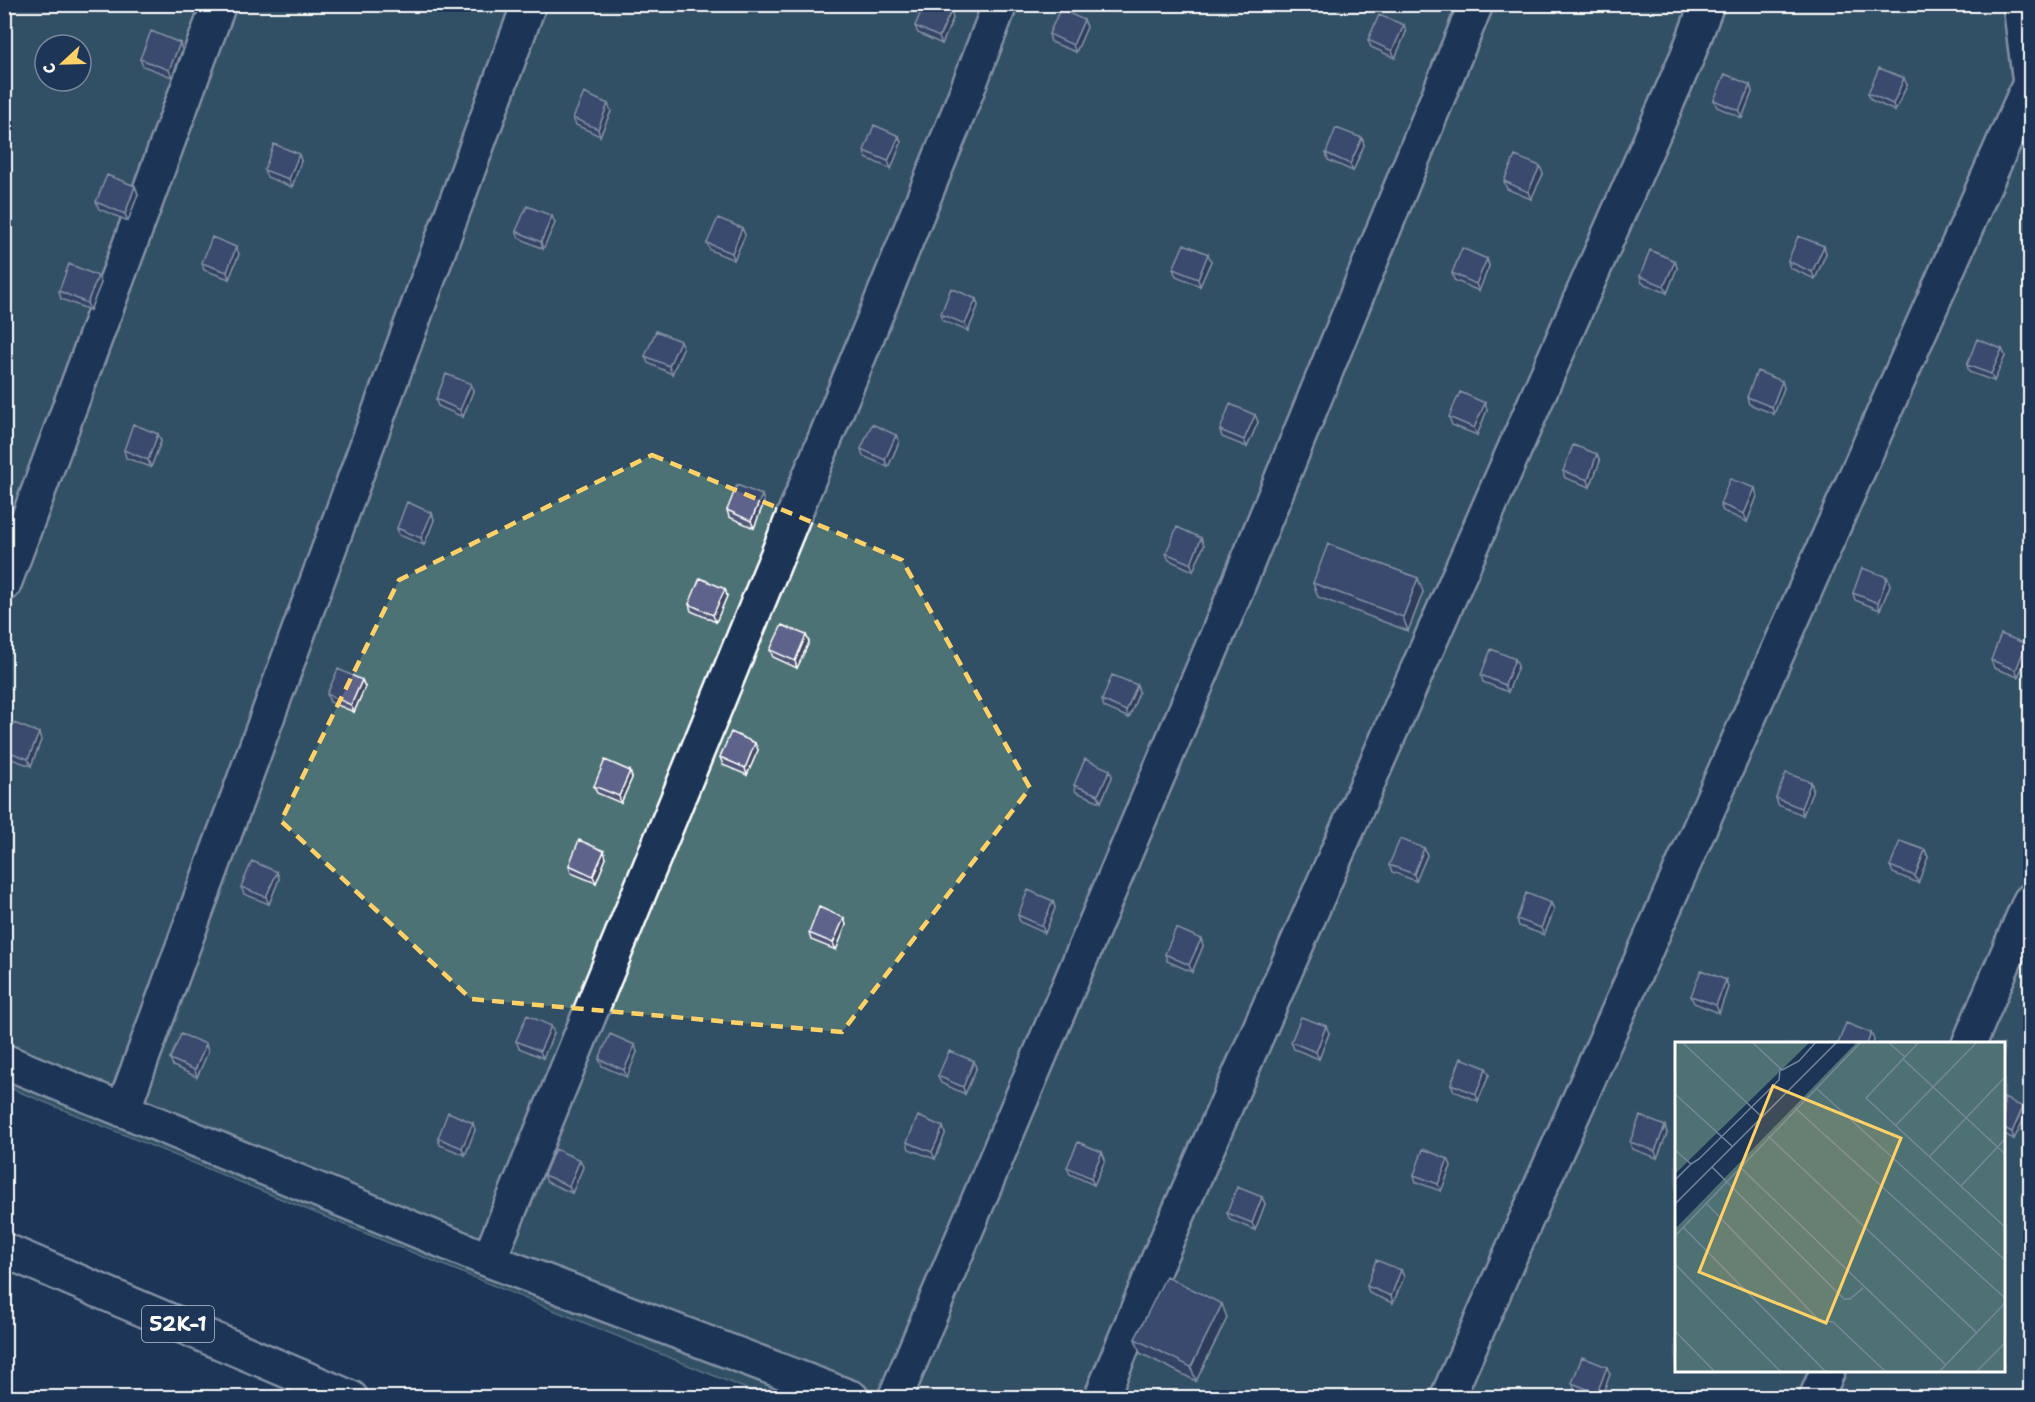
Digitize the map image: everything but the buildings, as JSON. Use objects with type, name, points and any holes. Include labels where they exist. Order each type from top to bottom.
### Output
[{"type":"main road","points":[[4,584],[219,4]]},
{"type":"main road","points":[[123,1110],[529,4]]},
{"type":"main road","points":[[489,1260],[958,114],[999,4]]},
{"type":"main road","points":[[895,1398],[1230,605],[1476,4]]},
{"type":"main road","points":[[1101,1398],[1162,1250],[1682,68],[1707,4]]},
{"type":"main road","points":[[1447,1398],[2030,83],[2020,4]]},
{"type":"main road","points":[[1970,1042],[2031,901]]},
{"type":"main road","points":[[4,1061],[489,1260],[852,1398]]},
{"type":"main road","name":"52К-1","points":[[4,1250],[338,1395]]},
{"type":"main road","points":[[1816,1398],[1828,1372]]},
{"type":"highlighted area","points":[[652,455],[902,560],[1030,788],[842,1032],[471,999],[281,821],[399,580]]},
{"type":"green space","points":[[4,5],[2030,5],[2030,1397],[766,1397],[5,1086]]}]
